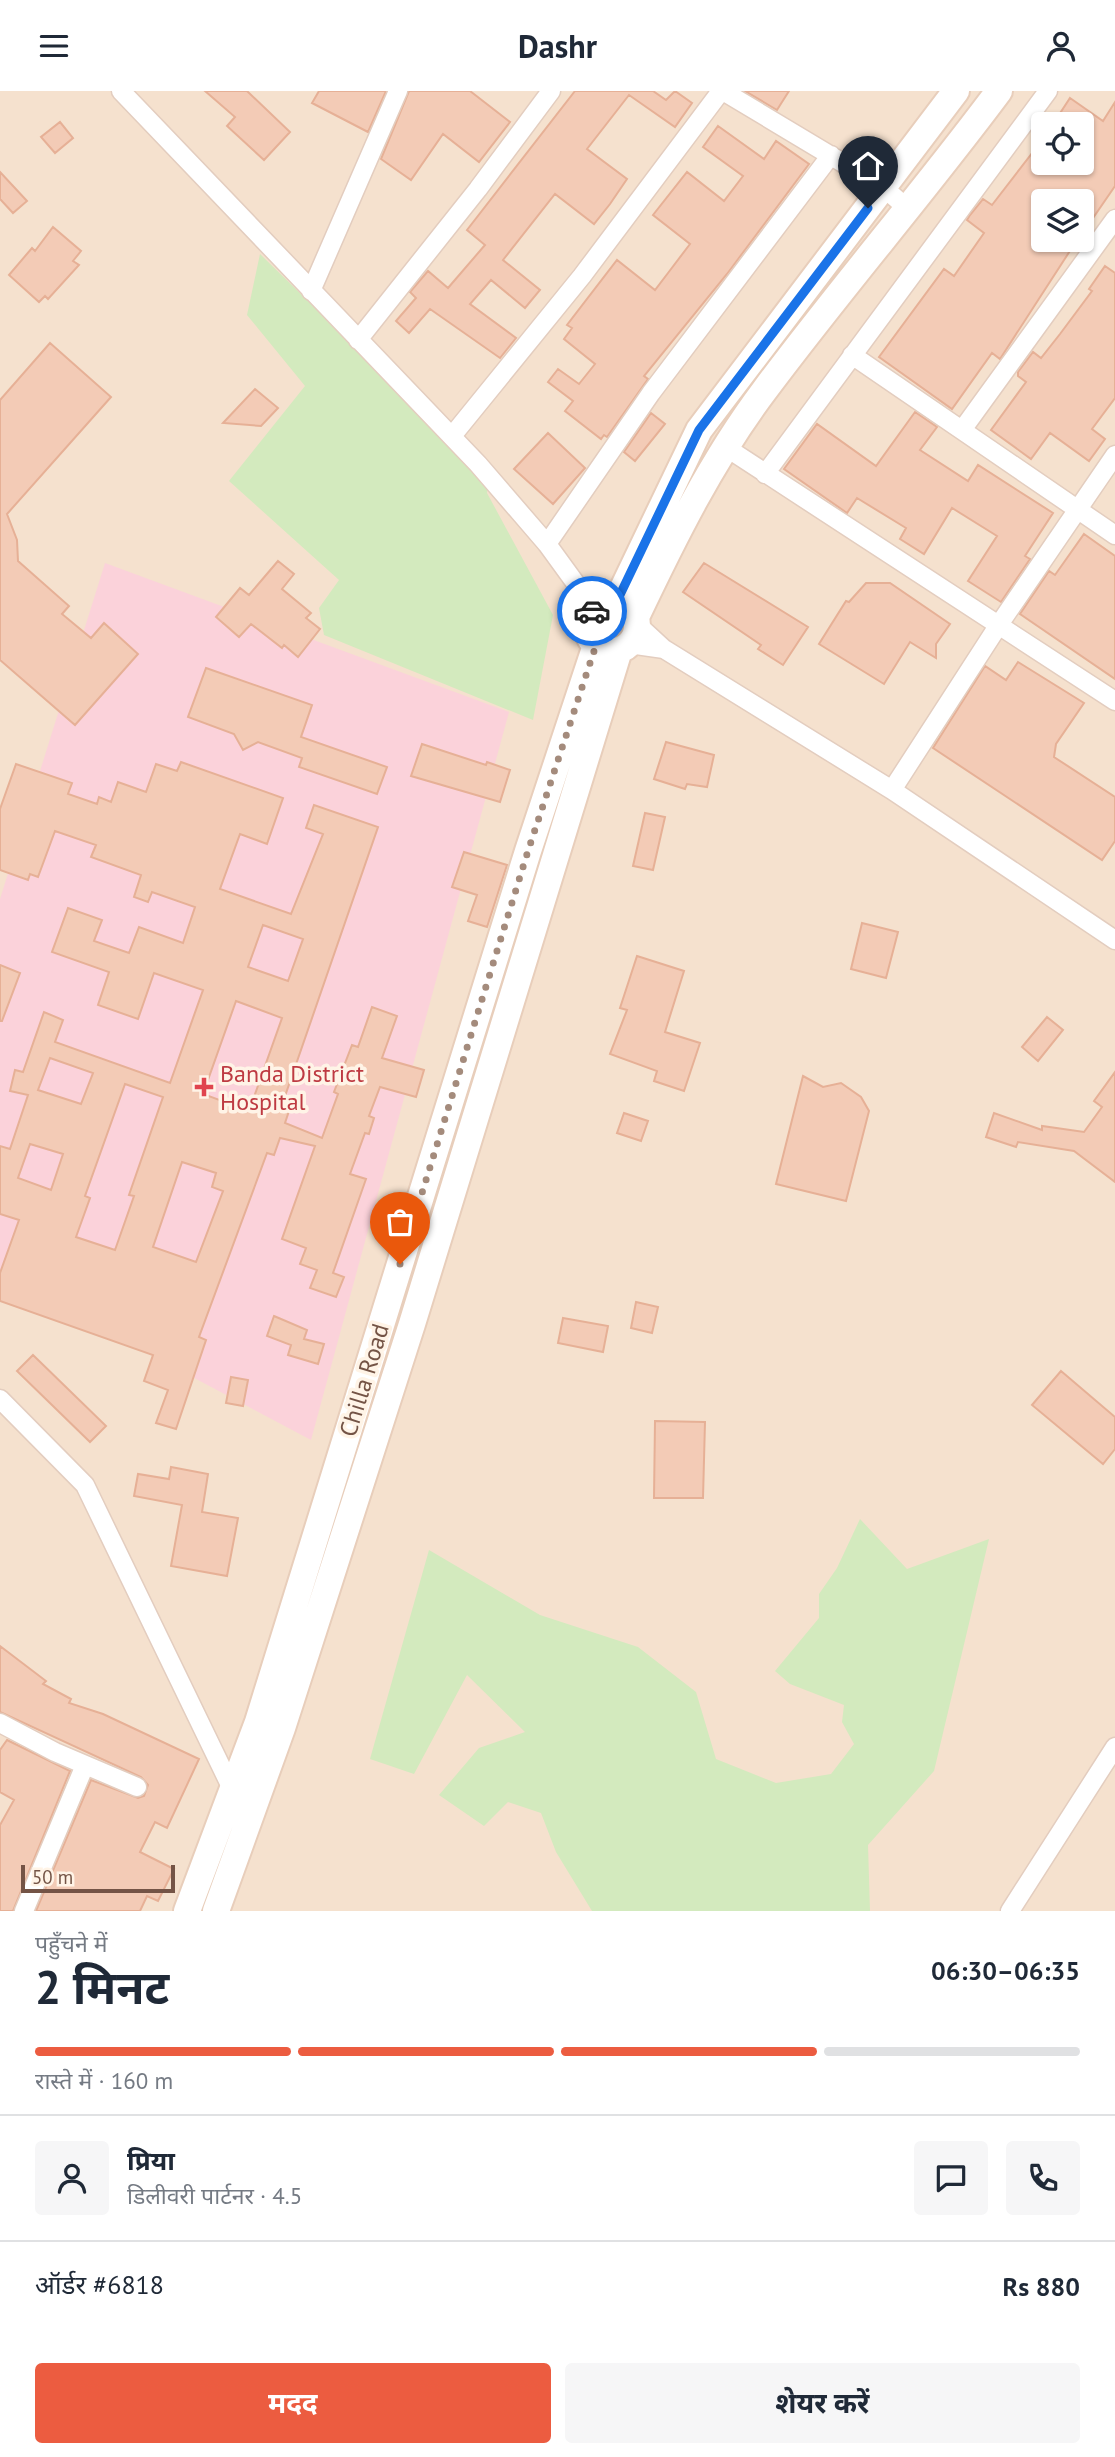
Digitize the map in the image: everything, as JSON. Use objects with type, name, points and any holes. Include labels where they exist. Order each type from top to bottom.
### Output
[{"type":"main road","name":"Chilla Road","points":[[187,1911],[258,1721],[446,1115],[616,625],[699,430],[956,91]]},
{"type":"main road","points":[[224,1907],[474,1124],[616,625],[762,393],[999,91]]},
{"type":"main road","points":[[446,1115],[474,1124]]},
{"type":"street","points":[[121,91],[452,436],[547,544],[579,588],[616,625],[664,649],[892,790],[1115,940]]},
{"type":"street","points":[[311,292],[398,91]]},
{"type":"street","points":[[358,340],[478,189],[551,91]]},
{"type":"street","points":[[452,436],[582,276],[722,91],[883,187],[908,209]]},
{"type":"street","points":[[765,474],[1048,91]]},
{"type":"street","points":[[547,544],[651,393],[831,155]]},
{"type":"street","points":[[962,430],[1115,219]]},
{"type":"street","points":[[852,355],[1115,535]]},
{"type":"street","points":[[727,448],[1115,701]]},
{"type":"street","points":[[892,790],[998,626],[1115,455]]},
{"type":"street","points":[[0,1399],[85,1485],[232,1789]]},
{"type":"street","points":[[1,1727],[137,1787]]},
{"type":"street","points":[[1010,1911],[1115,1747]]},
{"type":"street","points":[[24,1911],[85,1765]]},
{"type":"street","points":[[197,1885],[224,1907]]},
{"type":"shaded area","points":[[0,91],[1115,91],[1115,1911],[0,1911]]},
{"type":"shaded area","name":"Banda District Hospital","points":[[105,563],[509,712],[311,1440],[0,1275],[0,899]]},
{"type":"green space","points":[[260,254],[489,478],[487,493],[553,615],[533,720],[324,635],[319,608],[339,580],[229,481],[305,386],[247,315]]},
{"type":"green space","points":[[860,1519],[907,1569],[989,1539],[934,1771],[868,1845],[870,1911],[592,1911],[556,1852],[541,1813],[508,1802],[484,1826],[439,1795],[479,1748],[525,1732],[467,1675],[414,1774],[370,1759],[429,1550],[540,1615],[638,1647],[696,1692],[716,1759],[776,1783],[831,1774],[854,1744],[842,1722],[844,1705],[790,1684],[775,1671],[819,1618],[819,1594],[837,1568]]},
{"type":"building","points":[[205,91],[247,91],[290,132],[264,160],[227,126],[235,117]]},
{"type":"building","points":[[319,91],[386,91],[368,132],[312,103]]},
{"type":"building","points":[[409,91],[470,91],[510,122],[479,162],[443,134],[411,180],[381,159]]},
{"type":"building","points":[[575,91],[653,91],[666,100],[675,91],[692,103],[675,127],[629,95],[587,149],[627,179],[610,204],[594,224],[555,194],[503,260],[540,290],[525,308],[491,280],[470,304],[516,338],[500,358],[430,309],[409,333],[396,321],[416,298],[410,292],[428,271],[448,288],[485,245],[467,230]]},
{"type":"building","points":[[745,91],[789,91],[777,110]]},
{"type":"building","points":[[1070,98],[1090,112],[1061,112]]},
{"type":"building","points":[[1115,102],[1115,186],[1094,217],[1094,189],[1031,189],[1031,252],[1069,252],[1000,359],[992,353],[952,409],[879,357],[944,269],[954,276],[984,233],[967,220],[983,199],[992,205],[1031,155],[1031,175],[1094,175],[1094,115],[1103,121]]},
{"type":"building","points":[[60,122],[73,138],[55,153],[41,137]]},
{"type":"building","points":[[718,126],[764,159],[776,141],[809,164],[727,274],[644,376],[648,379],[607,437],[604,435],[601,439],[565,411],[573,401],[548,382],[558,369],[579,384],[595,364],[564,339],[572,328],[567,325],[617,260],[655,290],[690,244],[653,215],[687,172],[724,201],[743,176],[703,147]]},
{"type":"building","points":[[0,172],[27,201],[13,213],[0,199]]},
{"type":"building","points":[[53,227],[81,251],[73,261],[79,265],[48,299],[45,296],[39,302],[9,275],[32,248],[35,251]]},
{"type":"building","points":[[1105,266],[1115,273],[1115,398],[1092,429],[1105,439],[1089,461],[1050,433],[1031,459],[991,430],[1026,382],[1018,376],[1018,372],[1033,352],[1041,358],[1092,291],[1089,289]]},
{"type":"building","points":[[50,343],[111,397],[7,514],[17,540],[18,561],[69,606],[62,614],[91,638],[104,623],[138,654],[75,725],[0,660],[0,400]]},
{"type":"building","points":[[255,389],[278,408],[261,426],[223,423]]},
{"type":"building","points":[[915,412],[937,427],[920,450],[968,481],[978,465],[1053,513],[1025,556],[1030,559],[1001,602],[968,581],[997,536],[952,508],[924,554],[900,539],[906,528],[857,498],[847,513],[784,469],[817,424],[876,466]]},
{"type":"building","points":[[651,413],[665,424],[635,461],[624,452]]},
{"type":"building","points":[[548,433],[585,468],[553,504],[514,469]]},
{"type":"building","points":[[1084,534],[1115,556],[1115,679],[1020,614],[1049,571],[1055,575]]},
{"type":"building","points":[[278,561],[294,574],[282,589],[311,613],[306,618],[320,629],[298,657],[251,624],[239,637],[216,617],[240,588],[249,595]]},
{"type":"building","points":[[704,563],[808,627],[783,665],[758,649],[761,645],[683,592]]},
{"type":"building","points":[[866,583],[890,583],[950,624],[936,644],[936,658],[910,642],[884,684],[819,644],[846,601],[849,602]]},
{"type":"building","points":[[1018,662],[1084,703],[1056,744],[1054,757],[1115,797],[1115,841],[1102,860],[933,748],[985,666],[1006,680]]},
{"type":"building","points":[[206,668],[312,705],[301,737],[387,767],[377,794],[299,767],[302,758],[258,742],[243,750],[234,734],[188,717]]},
{"type":"building","points":[[666,742],[714,755],[707,787],[687,784],[685,789],[654,779]]},
{"type":"building","points":[[422,744],[510,770],[500,802],[411,776]]},
{"type":"building","points":[[181,762],[283,798],[267,844],[240,834],[220,889],[291,914],[323,834],[306,828],[314,805],[378,827],[283,1102],[291,1105],[285,1123],[322,1138],[338,1094],[334,1092],[352,1045],[358,1047],[372,1007],[397,1016],[382,1058],[424,1070],[416,1097],[380,1087],[369,1116],[374,1118],[369,1134],[365,1133],[350,1174],[366,1179],[333,1273],[344,1277],[336,1297],[310,1288],[317,1270],[300,1264],[306,1248],[282,1239],[315,1146],[280,1138],[274,1155],[267,1153],[199,1337],[206,1340],[176,1429],[156,1423],[168,1390],[144,1381],[153,1355],[0,1301],[0,1273],[19,1220],[0,1214],[0,1146],[10,1149],[28,1095],[10,1091],[15,1070],[23,1072],[44,1012],[63,1020],[55,1042],[170,1083],[203,990],[154,973],[138,1019],[98,1005],[109,972],[52,952],[68,908],[102,920],[94,941],[129,953],[139,927],[183,943],[195,907],[152,892],[148,902],[134,897],[141,875],[91,857],[96,845],[55,831],[38,877],[30,874],[28,880],[0,870],[0,809],[16,764],[72,783],[68,794],[97,804],[99,797],[111,802],[118,782],[146,792],[156,764],[177,771]],"holes":[[[263,925],[303,939],[288,981],[248,967]],[[236,1001],[282,1018],[249,1111],[203,1094]],[[50,1058],[93,1073],[81,1104],[38,1090]],[[125,1084],[163,1097],[129,1195],[134,1196],[115,1250],[76,1237],[90,1198],[85,1196]],[[30,1144],[63,1154],[51,1190],[18,1178]],[[182,1162],[216,1173],[212,1187],[223,1191],[196,1262],[153,1247]]]},
{"type":"building","points":[[645,813],[665,817],[653,870],[633,866]]},
{"type":"building","points":[[464,852],[507,865],[487,927],[468,921],[477,895],[452,887]]},
{"type":"building","points":[[862,923],[898,932],[886,978],[851,969]]},
{"type":"building","points":[[637,956],[684,971],[665,1032],[700,1043],[684,1091],[654,1081],[657,1071],[610,1054],[627,1010],[620,1008]]},
{"type":"building","points":[[0,965],[20,973],[2,1021],[0,1021]]},
{"type":"building","points":[[1047,1017],[1063,1030],[1038,1061],[1022,1047]]},
{"type":"building","points":[[1115,1072],[1115,1182],[1074,1151],[1018,1142],[1016,1147],[986,1137],[994,1113],[1042,1130],[1042,1126],[1084,1132],[1102,1107],[1094,1101]]},
{"type":"building","points":[[803,1076],[823,1087],[841,1083],[861,1097],[869,1111],[846,1201],[776,1184]]},
{"type":"building","points":[[624,1113],[648,1121],[641,1141],[617,1133]]},
{"type":"building","points":[[636,1302],[658,1307],[652,1333],[631,1328]]},
{"type":"building","points":[[274,1316],[307,1330],[304,1339],[324,1344],[318,1364],[288,1355],[291,1345],[267,1336]]},
{"type":"building","points":[[563,1318],[608,1326],[603,1352],[558,1343]]},
{"type":"building","points":[[33,1355],[106,1426],[90,1442],[17,1371]]},
{"type":"building","points":[[1061,1371],[1115,1417],[1115,1449],[1103,1464],[1032,1405]]},
{"type":"building","points":[[231,1377],[248,1380],[243,1406],[226,1403]]},
{"type":"building","points":[[655,1421],[705,1422],[703,1498],[654,1498]]},
{"type":"building","points":[[171,1467],[208,1474],[202,1512],[238,1518],[227,1576],[171,1566],[182,1505],[134,1496],[138,1474],[169,1479]]},
{"type":"building","points":[[0,1646],[46,1681],[43,1684],[71,1699],[69,1703],[103,1714],[199,1759],[167,1828],[155,1822],[140,1852],[174,1869],[158,1901],[147,1896],[140,1911],[36,1911],[91,1780],[138,1798],[144,1796],[148,1785],[141,1777],[0,1712]]},
{"type":"building","points":[[7,1740],[70,1771],[13,1911],[0,1911],[0,1825],[14,1800],[0,1792],[0,1750]]},
{"type":"way so far","points":[[400,1264],[528,851],[596,645],[587,631],[592,611]]},
{"type":"place","name":"Banda District Hospital","points":[[204,1087]]},
{"type":"route","points":[[592,611],[600,604],[617,601],[699,430],[868,208]]}]
